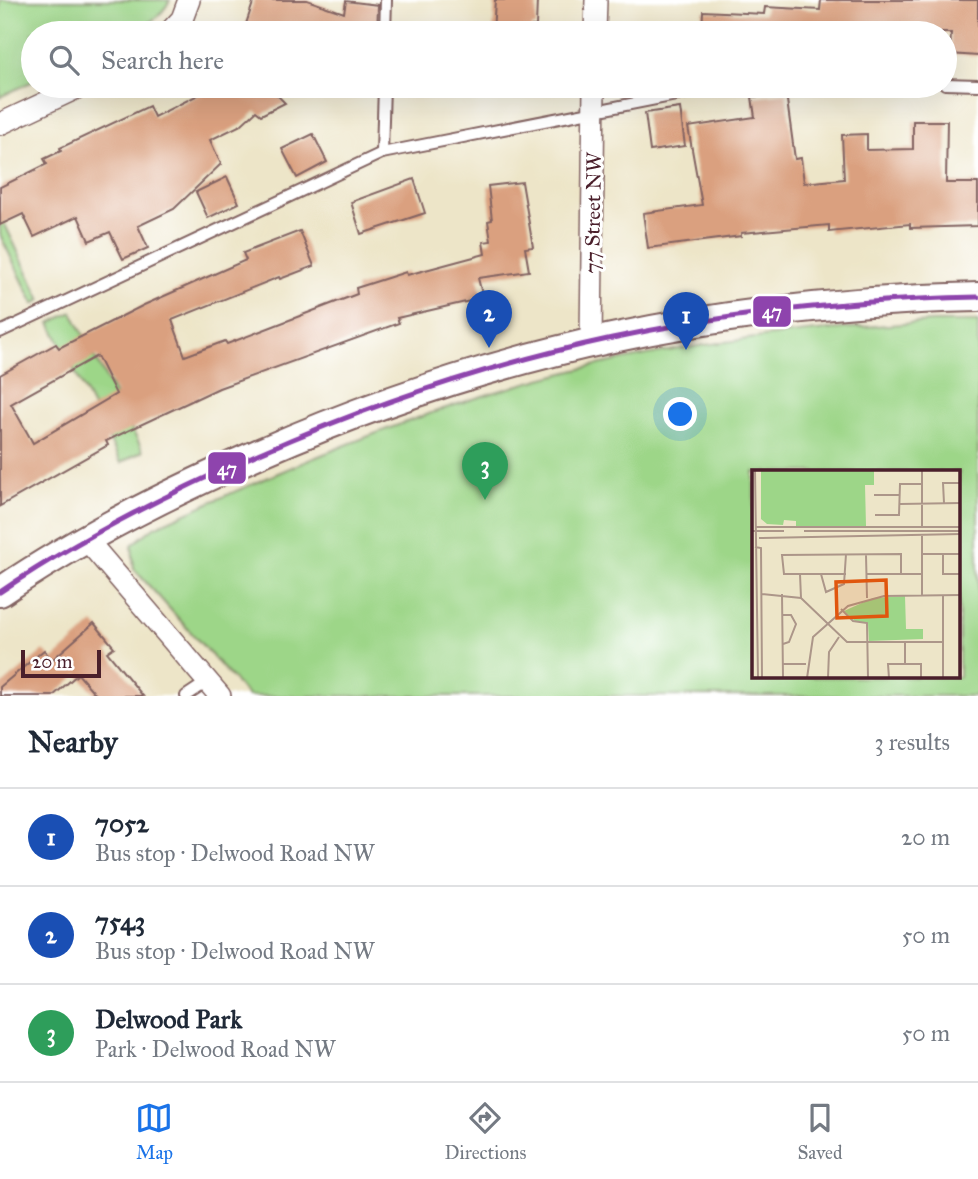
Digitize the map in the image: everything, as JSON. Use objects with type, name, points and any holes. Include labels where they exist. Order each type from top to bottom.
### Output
[{"type":"street","points":[[595,21],[596,0]]},
{"type":"street","points":[[0,124],[55,98]]},
{"type":"street","name":"77 Street NW","points":[[591,340],[594,98]]},
{"type":"street","points":[[0,592],[86,539],[211,474],[338,419],[463,375],[591,340],[699,321],[802,308],[978,297]]},
{"type":"street","points":[[86,539],[213,689]]},
{"type":"lane","points":[[385,21],[386,0]]},
{"type":"lane","points":[[957,84],[978,85]]},
{"type":"lane","points":[[382,153],[384,98]]},
{"type":"lane","points":[[0,332],[382,153],[658,98]]},
{"type":"lane","points":[[186,696],[213,689]]},
{"type":"green space","points":[[0,0],[170,0],[159,15],[150,21],[21,21],[21,87],[0,97]]},
{"type":"green space","points":[[0,214],[41,300],[34,304],[0,235]]},
{"type":"green space","points":[[72,312],[143,451],[121,463],[50,323]]},
{"type":"green space","points":[[932,322],[978,322],[978,696],[248,696],[134,569],[132,545],[154,527],[320,456],[446,408],[543,378],[598,365],[708,344]]},
{"type":"building","points":[[254,0],[307,0],[344,13],[346,1],[378,5],[377,21],[247,21]]},
{"type":"building","points":[[495,0],[537,0],[536,21],[494,21]]},
{"type":"building","points":[[821,0],[978,0],[978,56],[957,54],[957,21],[703,21],[703,11],[764,14],[765,7],[820,10]]},
{"type":"building","points":[[192,98],[280,98],[285,103],[261,115],[256,111],[241,125],[210,140],[221,164],[174,209],[138,226],[148,248],[123,259],[110,232],[89,241],[78,216],[34,237],[23,214],[0,225],[0,187],[47,164],[44,159],[61,151],[60,148],[149,106],[154,117]]},
{"type":"building","points":[[752,98],[787,98],[795,159],[801,158],[804,183],[844,179],[842,135],[867,134],[867,150],[913,149],[913,121],[947,121],[946,183],[978,183],[978,226],[910,228],[910,224],[829,232],[829,225],[741,233],[741,236],[648,248],[643,213],[702,205],[688,127],[755,117]]},
{"type":"building","points":[[680,108],[685,146],[650,151],[645,113]]},
{"type":"building","points":[[313,134],[327,162],[297,178],[282,149]]},
{"type":"building","points":[[227,177],[239,203],[208,218],[196,192]]},
{"type":"building","points":[[414,179],[425,213],[361,234],[351,202]]},
{"type":"building","points":[[522,182],[533,247],[525,248],[529,271],[478,278],[483,298],[397,318],[399,323],[219,388],[106,441],[108,445],[0,506],[0,375],[56,344],[59,348],[144,305],[246,260],[243,253],[300,231],[314,266],[280,279],[279,277],[172,320],[185,356],[225,341],[227,344],[357,294],[356,288],[406,272],[407,275],[485,254],[483,242],[491,241],[488,221],[492,220],[488,186]],"holes":[[[97,356],[116,394],[33,443],[11,404]]]},
{"type":"building","points":[[94,623],[114,647],[107,652],[143,696],[97,696],[78,674],[53,696],[0,696],[0,687],[44,650],[52,660]]},
{"type":"transit line","name":"47","points":[[0,592],[94,534],[193,483],[349,417],[436,386],[611,338],[700,322],[790,309],[978,297]]},
{"type":"place","name":"7543","points":[[489,348]]},
{"type":"place","name":"7052","points":[[686,350]]},
{"type":"place","name":"Delwood Park","points":[[485,500]]}]
